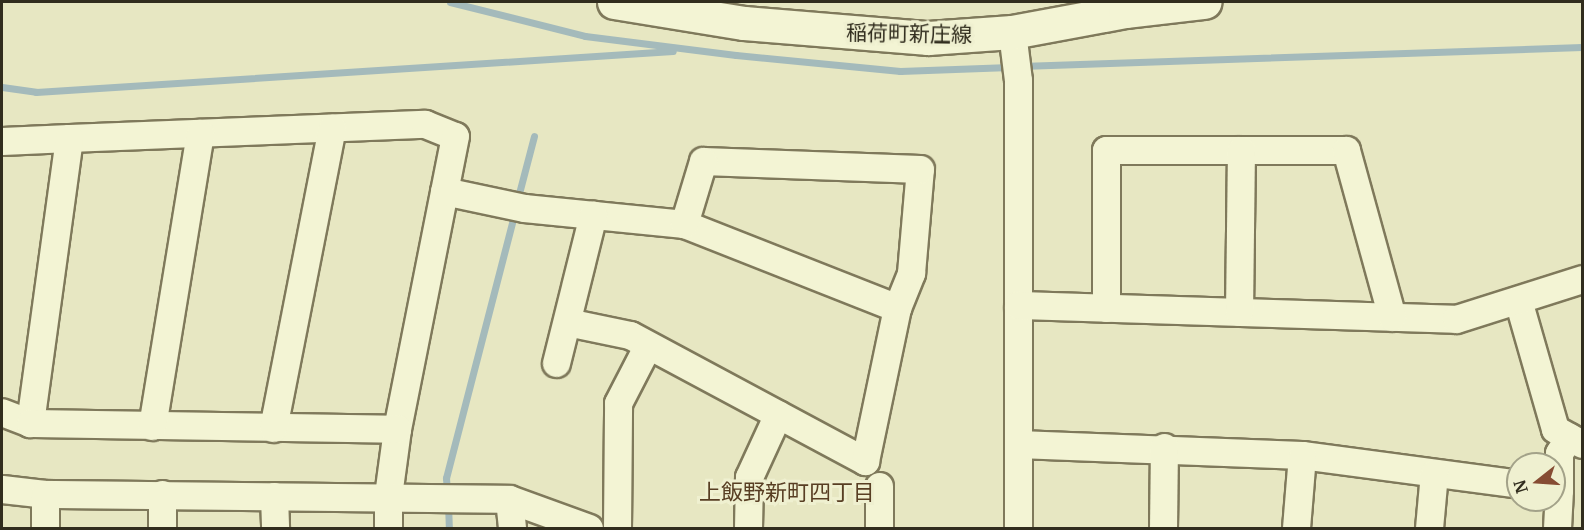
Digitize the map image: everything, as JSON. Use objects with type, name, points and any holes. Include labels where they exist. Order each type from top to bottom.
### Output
[{"type":"main road","name":"稲荷町新庄線","points":[[614,2],[744,23],[861,35],[928,38],[1016,57],[1125,11],[1204,2]]},
{"type":"street","points":[[1016,57],[1018,528]]},
{"type":"street","points":[[2,141],[425,124],[454,136],[396,429],[388,496],[388,528]]},
{"type":"street","points":[[273,428],[332,128]]},
{"type":"street","points":[[152,426],[200,133]]},
{"type":"street","points":[[30,423],[69,138]]},
{"type":"street","points":[[1106,308],[1107,150],[1346,150],[1392,317]]},
{"type":"street","points":[[1239,312],[1241,150]]},
{"type":"street","points":[[567,322],[630,335],[865,460],[897,308],[910,273],[920,169],[703,161],[684,224]]},
{"type":"street","points":[[444,191],[524,208],[684,224],[897,308]]},
{"type":"street","points":[[556,363],[593,215]]},
{"type":"street","points":[[1018,305],[1456,319],[1582,279]]},
{"type":"street","points":[[1518,300],[1555,429],[1576,440],[1560,452]]},
{"type":"street","points":[[617,528],[618,403],[648,345]]},
{"type":"street","points":[[2,412],[30,423],[396,429]]},
{"type":"street","points":[[748,528],[748,477],[778,414]]},
{"type":"street","points":[[1018,444],[1164,447],[1302,455],[1506,482]]},
{"type":"street","points":[[1163,528],[1164,447]]},
{"type":"street","points":[[1296,528],[1302,455]]},
{"type":"street","points":[[1429,528],[1434,473]]},
{"type":"street","points":[[879,486],[879,528]]},
{"type":"street","points":[[2,489],[45,494],[509,499],[590,528]]},
{"type":"street","points":[[45,494],[45,528]]},
{"type":"street","points":[[162,494],[162,528]]},
{"type":"street","points":[[274,496],[275,528]]},
{"type":"street","points":[[509,499],[512,528]]},
{"type":"street","points":[[1557,512],[1557,528]]},
{"type":"waterway","points":[[450,2],[585,36],[736,55],[900,71],[1010,67]]},
{"type":"waterway","points":[[1021,66],[1582,47]]},
{"type":"waterway","points":[[2,87],[36,92],[673,51]]},
{"type":"waterway","points":[[517,201],[534,136]]},
{"type":"waterway","points":[[447,492],[446,478],[515,211]]},
{"type":"waterway","points":[[448,503],[449,528]]},
{"type":"district","name":"上飯野新町四丁目","points":[[787,493]]}]
